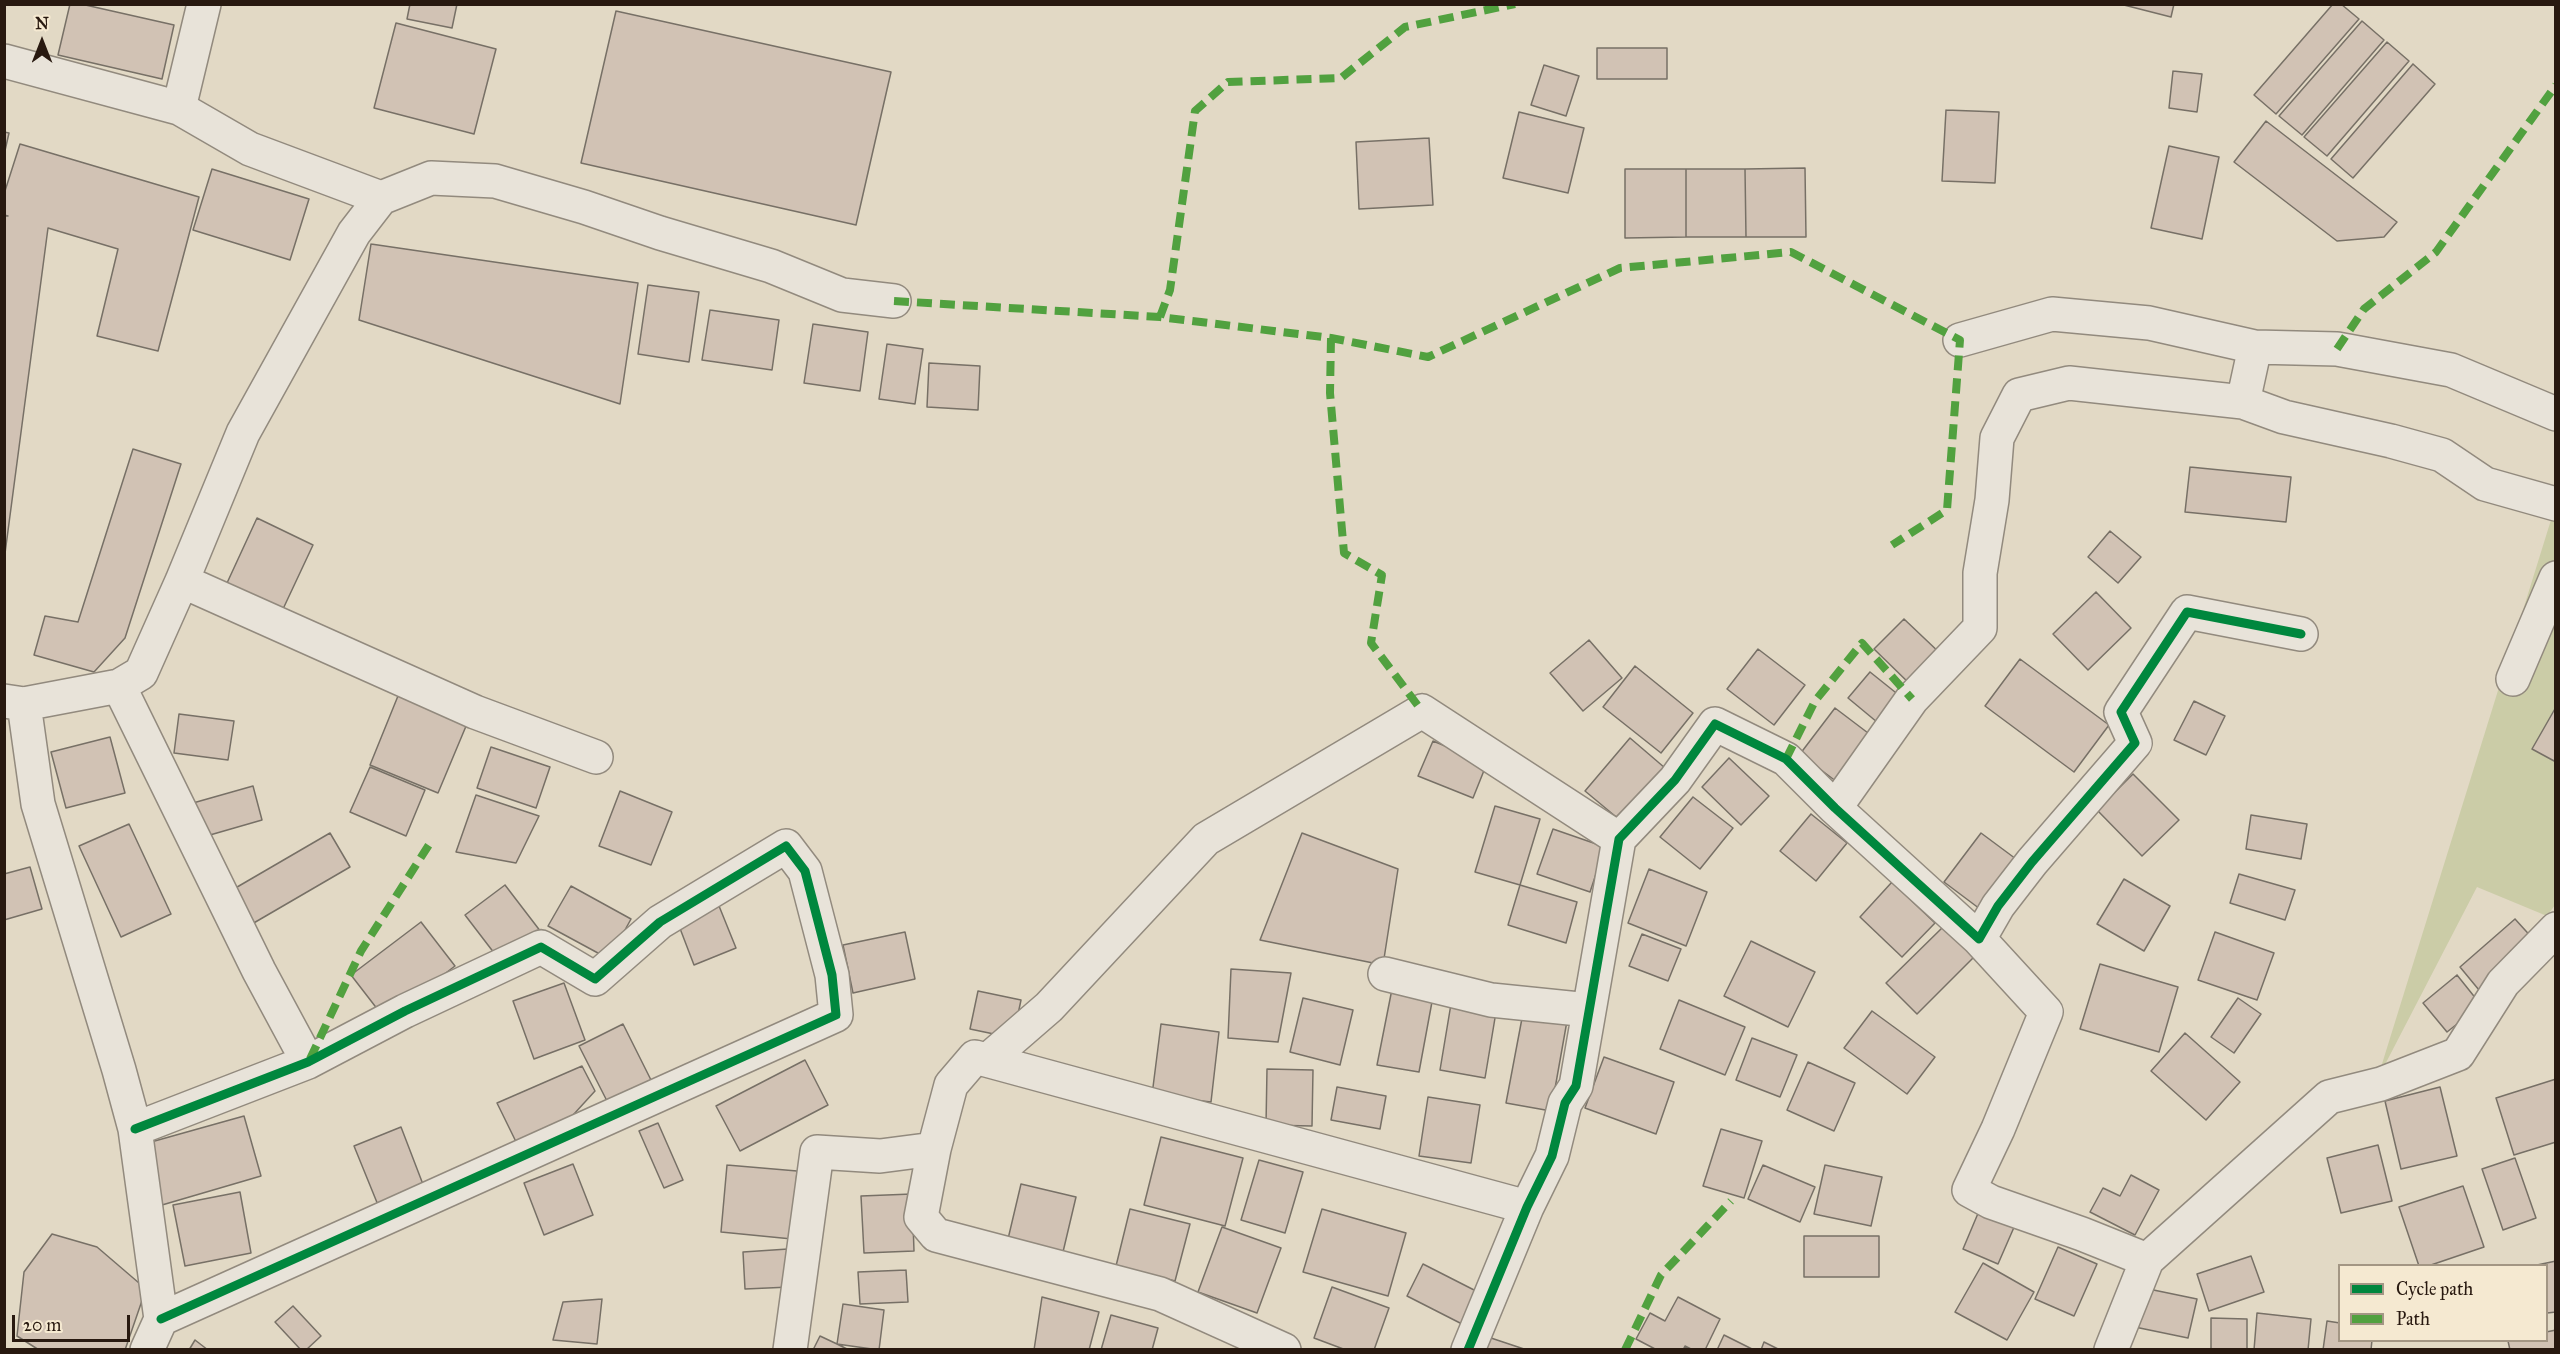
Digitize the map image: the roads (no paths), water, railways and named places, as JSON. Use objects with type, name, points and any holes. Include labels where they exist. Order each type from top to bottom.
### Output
[{"type":"street","points":[[179,108],[204,4]]},
{"type":"street","points":[[4,60],[179,108],[250,149],[381,198]]},
{"type":"street","points":[[147,1350],[161,1319],[135,1129],[38,804],[14,703],[119,686],[141,673],[243,433],[354,233],[381,198],[431,178],[495,181],[771,266],[842,295],[894,301]]},
{"type":"street","points":[[1960,340],[2052,314],[2149,323],[2255,347],[2337,349],[2451,370],[2556,414]]},
{"type":"street","points":[[2243,402],[2255,347]]},
{"type":"street","points":[[1834,808],[1912,699],[1980,628],[1980,573],[1992,500],[1997,438],[2019,394],[2069,383],[2243,402],[2284,417],[2442,455],[2485,484],[2556,504]]},
{"type":"street","points":[[2513,679],[2556,578]]},
{"type":"street","points":[[182,580],[475,712],[596,757]]},
{"type":"street","points":[[1978,939],[1998,906],[2032,862],[2135,743],[2121,712],[2187,612],[2301,634]]},
{"type":"street","points":[[119,686],[259,971],[308,1062]]},
{"type":"street","points":[[989,1059],[1049,1007],[1206,839],[1422,711],[1619,839]]},
{"type":"street","points":[[1468,1350],[1527,1207],[1552,1156],[1565,1103],[1576,1086],[1619,839],[1675,780],[1715,724],[1786,759],[1834,808],[1978,939],[2046,1011],[1998,1129],[1969,1190],[1991,1202],[2147,1260]]},
{"type":"street","points":[[135,1129],[308,1062],[405,1011],[541,947],[595,979],[660,922],[786,846],[805,871],[832,975],[837,1015],[161,1319]]},
{"type":"street","points":[[2110,1350],[2147,1260],[2329,1097],[2381,1084],[2458,1054],[2503,983],[2556,929]]},
{"type":"street","points":[[1385,974],[1491,1000],[1588,1010]]},
{"type":"street","points":[[1284,1350],[1160,1294],[936,1236],[921,1216],[934,1149],[951,1085],[975,1057],[1527,1207]]},
{"type":"street","points":[[790,1350],[817,1152],[880,1156],[934,1149]]}]
